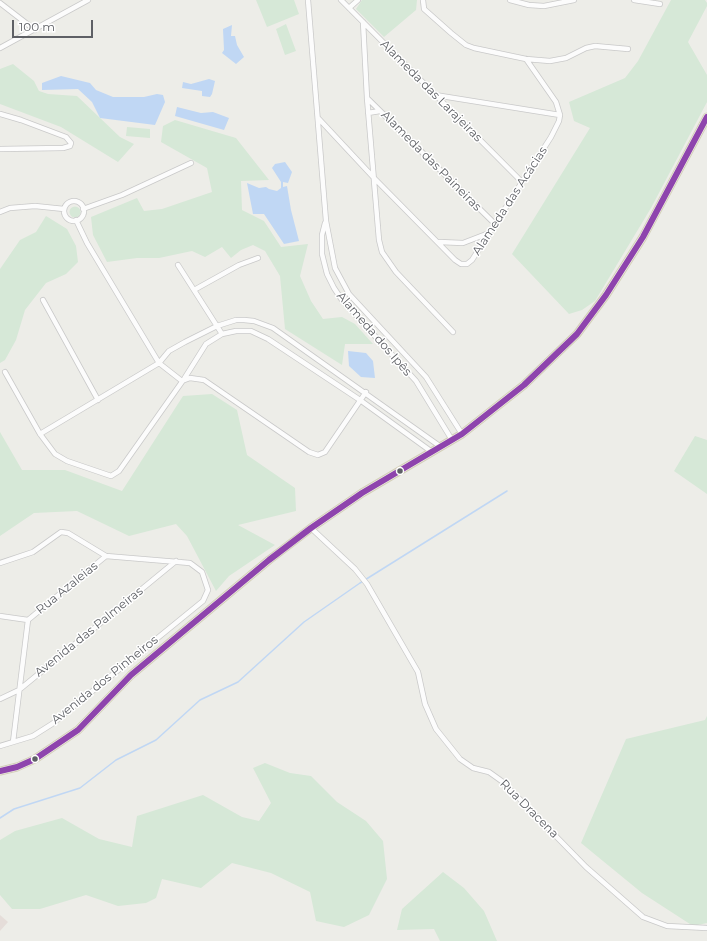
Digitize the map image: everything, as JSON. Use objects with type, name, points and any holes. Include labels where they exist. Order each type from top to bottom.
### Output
[{"type":"main road","points":[[0,771],[18,767],[35,759],[78,730],[131,675],[269,560],[311,528],[362,493],[462,434],[524,385],[560,352],[589,319],[643,237],[707,117]]},
{"type":"street","points":[[0,48],[88,0]]},
{"type":"street","name":"Alameda dos Ipês","points":[[308,0],[319,119],[326,221],[336,268],[349,294],[424,375],[462,434]]},
{"type":"street","name":"Alameda das Larajeiras","points":[[341,0],[522,182]]},
{"type":"street","points":[[349,8],[358,0]]},
{"type":"street","points":[[423,0],[424,9],[466,45],[526,59],[559,60],[586,48],[595,46],[628,49]]},
{"type":"street","points":[[510,0],[529,5],[544,6],[574,0]]},
{"type":"street","points":[[634,0],[660,4]]},
{"type":"street","points":[[0,3],[35,30]]},
{"type":"street","points":[[363,22],[368,113],[375,179],[379,240],[382,252],[396,272],[453,332]]},
{"type":"street","points":[[526,59],[553,97],[560,115]]},
{"type":"street","points":[[435,95],[560,115]]},
{"type":"street","name":"Alameda das Paineiras","points":[[367,98],[495,224]]},
{"type":"street","points":[[368,113],[380,111]]},
{"type":"street","points":[[0,114],[21,120],[66,137],[71,143],[70,146],[63,148],[0,149]]},
{"type":"street","name":"Alameda das Acácias","points":[[319,119],[375,179],[456,260],[464,264],[472,260],[552,137],[560,115]]},
{"type":"street","points":[[83,209],[122,195],[191,163]]},
{"type":"street","points":[[75,201],[80,203],[83,209],[82,216],[76,220],[68,219],[64,214],[64,209],[69,202],[75,201]]},
{"type":"street","points":[[0,212],[10,208],[35,206],[64,209]]},
{"type":"street","points":[[76,220],[87,243],[158,363],[182,381]]},
{"type":"street","name":"Alameda dos Ipês","points":[[326,221],[322,235],[322,254],[327,274],[334,288],[342,300],[416,381],[452,440]]},
{"type":"street","points":[[439,242],[463,243],[489,232]]},
{"type":"street","points":[[194,290],[238,265],[258,258]]},
{"type":"street","points":[[178,266],[222,334]]},
{"type":"street","points":[[43,300],[98,400]]},
{"type":"street","points":[[40,434],[158,363],[169,351],[217,326],[236,320],[244,320],[273,328],[366,392],[441,447]]},
{"type":"street","points":[[6,372],[40,434],[50,448],[60,458],[106,475],[115,474],[182,381],[206,344],[222,334],[236,331],[251,331],[268,339],[360,400],[432,452]]},
{"type":"street","points":[[416,381],[424,375]]},
{"type":"street","points":[[182,381],[190,378],[204,380],[309,452],[318,455],[325,452],[366,392]]},
{"type":"street","points":[[429,401],[438,395]]},
{"type":"street","points":[[382,416],[388,408]]},
{"type":"street","points":[[395,425],[400,417]]},
{"type":"street","name":"Rua Dracena","points":[[311,528],[361,576],[367,584],[418,672],[425,704],[436,729],[460,760],[474,768],[489,772],[503,782],[586,868],[643,917],[667,926],[707,928]]},
{"type":"street","points":[[0,563],[33,552],[61,532],[68,533],[106,556],[176,561]]},
{"type":"street","name":"Rua Azaleias","points":[[28,620],[106,556]]},
{"type":"street","name":"Avenida dos Pinheiros","points":[[0,746],[33,736],[52,724],[203,601],[208,590],[202,572],[190,563],[176,561]]},
{"type":"street","name":"Avenida das Palmeiras","points":[[0,699],[19,690],[176,561]]},
{"type":"street","points":[[0,616],[28,620],[13,742]]},
{"type":"shaded area","points":[[0,915],[8,922],[0,931]]},
{"type":"green space","points":[[256,0],[294,0],[299,14],[267,27]]},
{"type":"green space","points":[[362,0],[417,0],[416,10],[384,37],[356,9]]},
{"type":"green space","points":[[671,0],[705,0],[707,3],[707,6],[688,42],[707,75],[707,102],[651,208],[595,301],[582,310],[569,314],[512,254],[590,128],[574,121],[569,102],[625,78],[638,61]]},
{"type":"green space","points":[[286,24],[296,51],[285,55],[276,29]]},
{"type":"green space","points":[[13,64],[34,81],[39,91],[48,94],[77,96],[120,137],[134,144],[118,162],[61,127],[0,104],[0,69]]},
{"type":"green space","points":[[175,120],[236,138],[269,180],[241,181],[242,210],[264,221],[281,247],[308,244],[300,276],[311,301],[323,319],[342,317],[355,324],[373,344],[345,344],[342,365],[285,329],[280,276],[265,251],[253,245],[241,250],[231,258],[222,247],[205,257],[192,251],[159,258],[137,258],[107,262],[93,235],[91,217],[137,198],[144,211],[162,209],[212,192],[207,168],[161,142],[163,126]]},
{"type":"green space","points":[[127,127],[150,129],[150,138],[126,136]]},
{"type":"green space","points":[[73,207],[77,207],[79,208],[79,216],[73,217],[70,214],[70,210]]},
{"type":"green space","points":[[46,216],[67,229],[76,246],[78,262],[66,274],[46,283],[25,310],[16,340],[5,360],[0,363],[0,269],[20,240],[36,232]]},
{"type":"green space","points":[[212,394],[237,410],[247,455],[295,488],[296,511],[238,525],[275,545],[229,576],[216,591],[187,536],[176,524],[129,536],[77,511],[34,513],[0,536],[0,432],[22,470],[65,470],[122,491],[183,396]]},
{"type":"green space","points":[[695,436],[707,440],[707,494],[674,471]]},
{"type":"green space","points":[[707,716],[707,923],[693,926],[642,893],[581,843],[626,739],[705,720]]},
{"type":"green space","points":[[265,763],[290,773],[311,776],[337,802],[366,821],[383,841],[387,879],[369,915],[344,927],[316,921],[310,892],[271,873],[232,863],[201,888],[162,879],[156,898],[146,903],[118,906],[86,895],[40,909],[12,909],[0,895],[0,840],[15,831],[62,818],[99,839],[132,847],[137,816],[203,795],[242,817],[259,821],[271,803],[253,768]]},
{"type":"green space","points":[[443,872],[464,888],[484,911],[497,941],[440,941],[434,929],[397,930],[402,909]]},
{"type":"water","points":[[232,25],[231,36],[235,36],[237,45],[244,57],[236,64],[222,53],[224,50],[223,29]]},
{"type":"water","points":[[61,76],[90,83],[96,90],[113,97],[144,97],[157,94],[163,95],[165,102],[155,125],[100,118],[92,102],[78,89],[42,90],[42,83]]},
{"type":"water","points":[[209,79],[215,81],[210,97],[202,96],[202,91],[182,88],[183,82],[191,84]]},
{"type":"water","points":[[177,107],[201,113],[213,112],[229,118],[224,130],[175,116]]},
{"type":"water","points":[[285,162],[292,172],[288,183],[283,182],[283,187],[287,186],[291,210],[299,241],[284,244],[264,214],[253,214],[247,183],[259,188],[266,187],[277,191],[281,188],[281,182],[272,168],[275,164]]},
{"type":"water","points":[[348,351],[366,353],[373,361],[375,378],[361,377],[349,366]]},
{"type":"waterway","points":[[0,818],[14,809],[80,788],[116,760],[156,740],[200,700],[238,682],[304,622],[360,583],[507,491]]},
{"type":"transit line","points":[[0,771],[17,767],[35,759],[78,730],[131,675],[269,560],[311,528],[362,493],[462,434],[524,385],[577,334],[606,295],[643,237],[707,117]]}]
